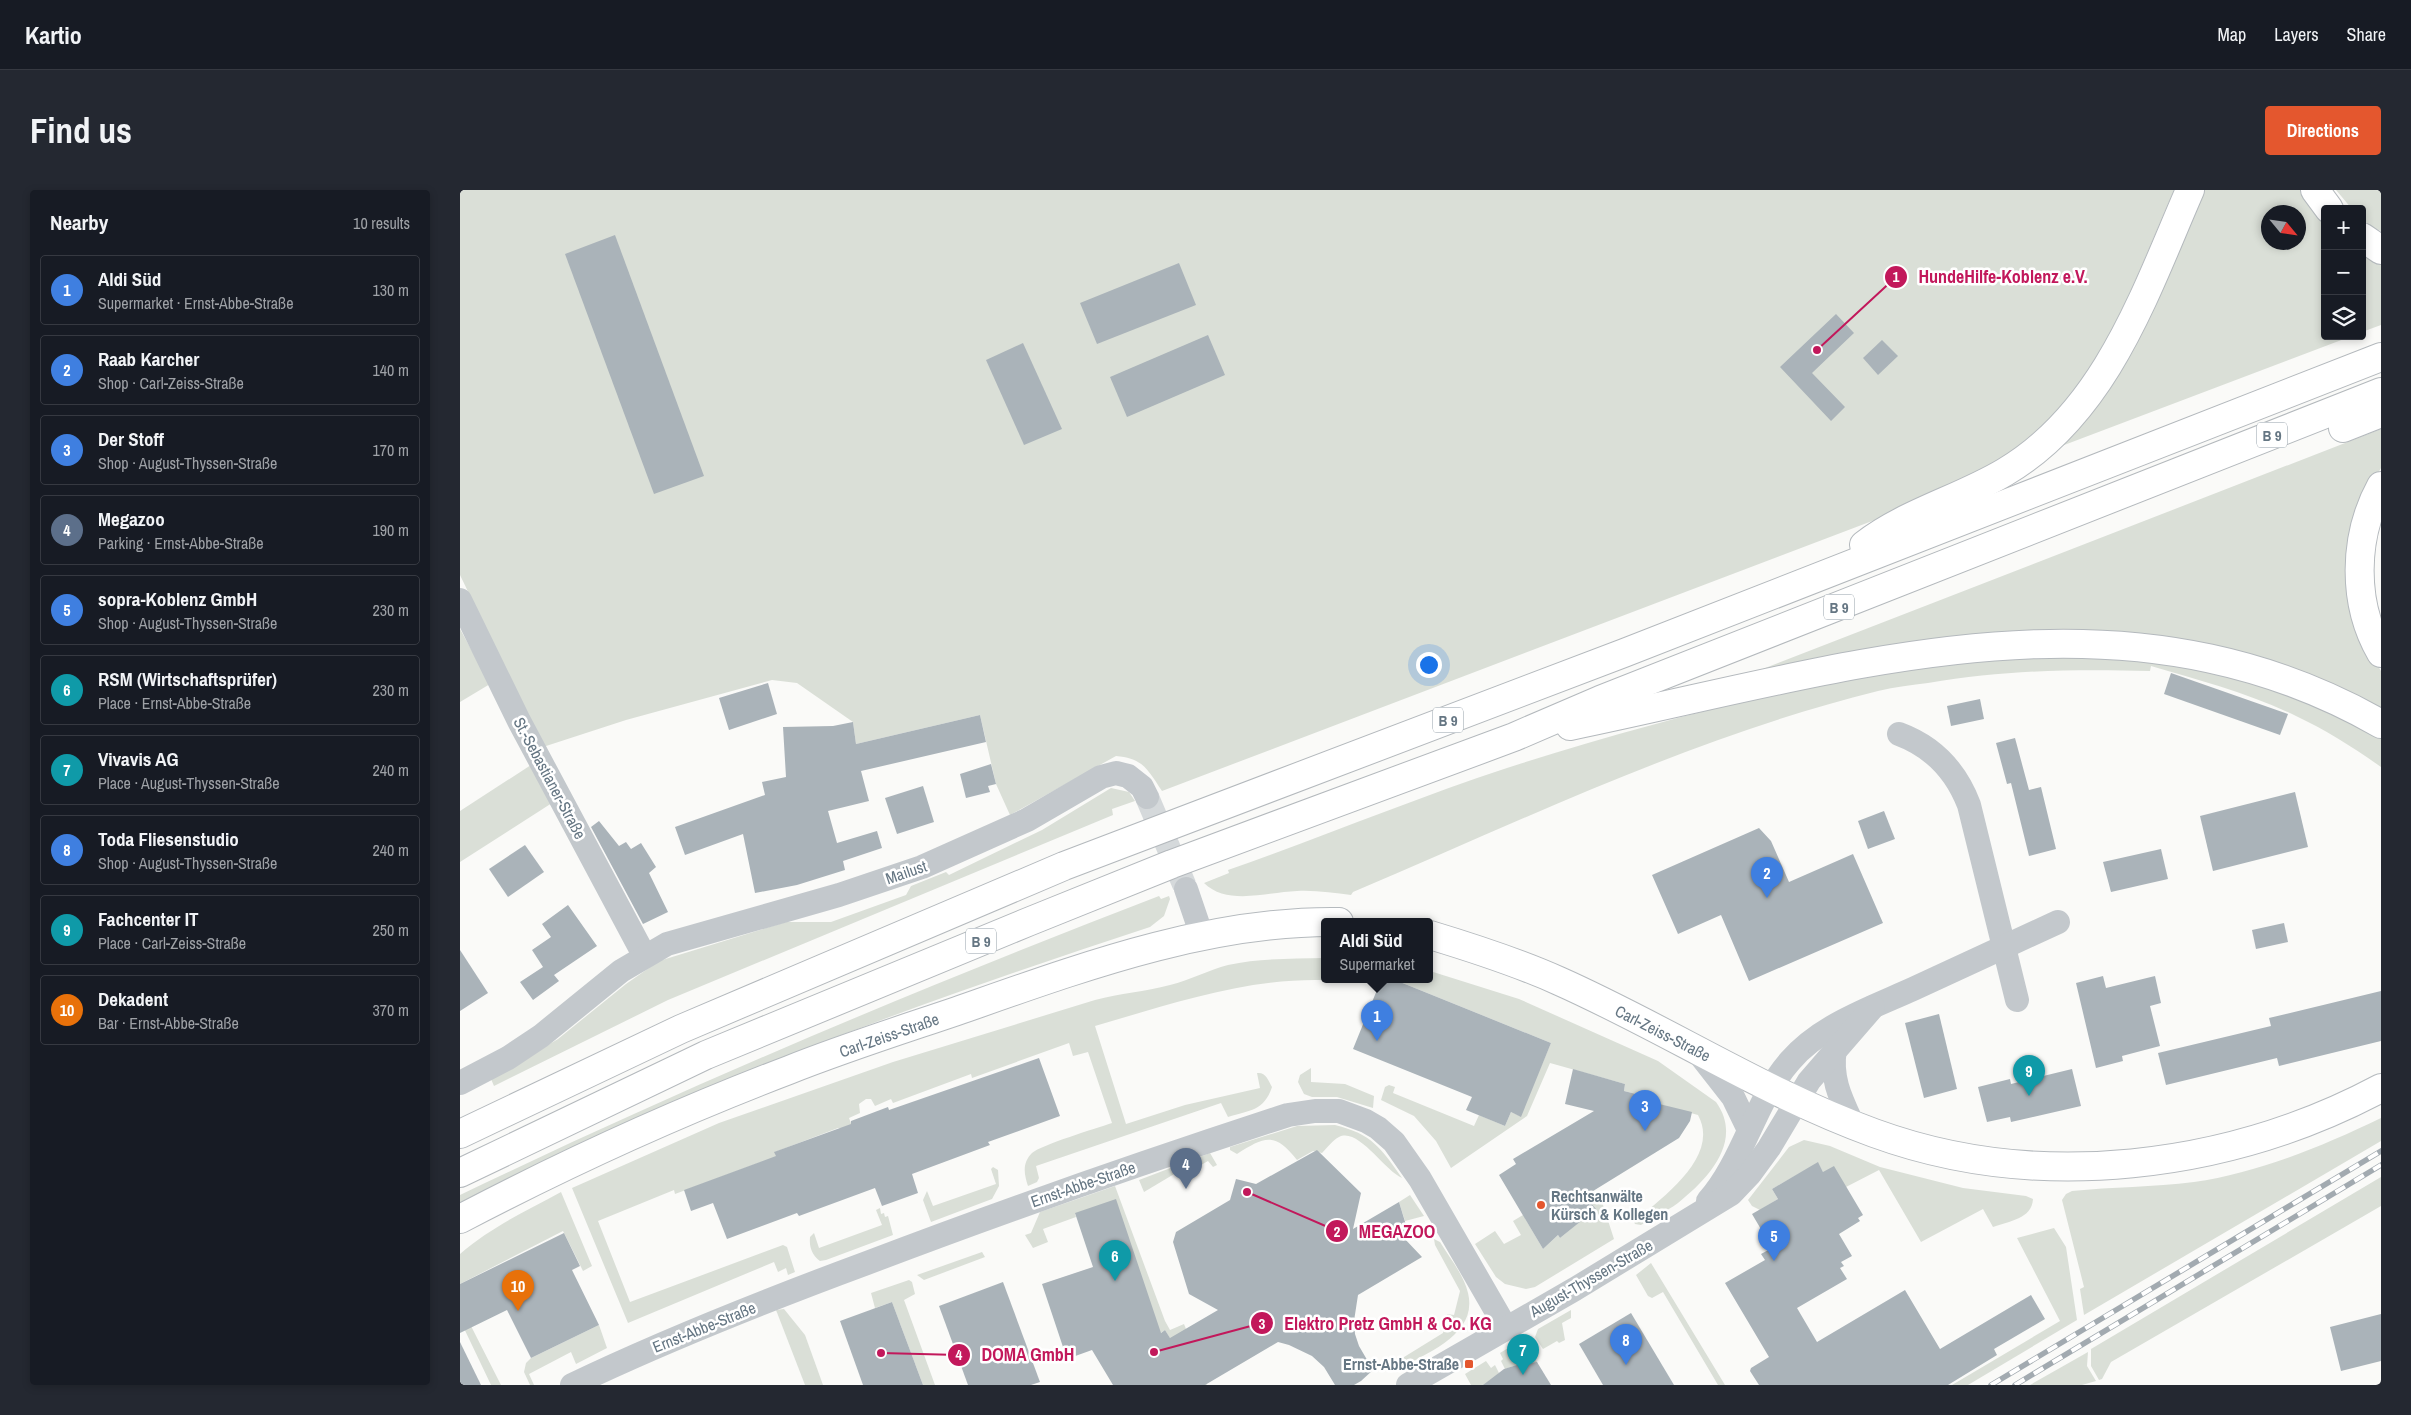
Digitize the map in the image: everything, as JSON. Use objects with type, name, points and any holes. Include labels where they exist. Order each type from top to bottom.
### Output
[{"type":"main road","points":[[1831,572],[1883,532],[2003,474],[2037,452],[2070,420],[2101,379],[2126,334],[2190,190]]},
{"type":"main road","points":[[2315,190],[2326,205]]},
{"type":"main road","points":[[2366,241],[2381,250]]},
{"type":"main road","name":"B 9","points":[[460,1134],[680,1029],[1064,866],[1831,572],[2381,357]]},
{"type":"main road","name":"B 9","points":[[460,1173],[706,1055],[1010,929],[1172,864],[1514,737],[1600,700],[2381,392]]},
{"type":"main road","points":[[2164,477],[2206,473],[2239,465],[2381,413]]},
{"type":"main road","points":[[2381,486],[2364,528],[2359,564],[2361,593],[2366,618],[2381,653]]},
{"type":"main road","points":[[1514,737],[1901,655],[2009,643],[2064,642],[2128,645],[2188,653],[2253,668],[2354,708],[2381,724]]},
{"type":"main road","name":"Carl-Zeiss-Straße","points":[[460,1219],[526,1184],[608,1145],[790,1069],[1045,982],[1202,936],[1283,923],[1321,922]]},
{"type":"main road","name":"Carl-Zeiss-Straße","points":[[1433,936],[1542,973],[1796,1100],[1853,1125],[1899,1141],[1956,1156],[2031,1165],[2099,1165],[2170,1158],[2268,1135],[2338,1109],[2381,1088]]},
{"type":"street","name":"St.-Sebastianer-Straße","points":[[460,600],[519,721],[644,955]]},
{"type":"street","points":[[1899,734],[1914,739],[1934,752],[1950,768],[1962,786],[1969,805],[2016,1000]]},
{"type":"street","name":"Mailust","points":[[460,1083],[508,1058],[541,1036],[621,971],[644,955],[667,944],[839,895],[922,867],[1027,820],[1102,776],[1116,773],[1128,776],[1142,787],[1147,797]]},
{"type":"street","points":[[1186,889],[1202,936]]},
{"type":"street","points":[[1772,1088],[1790,1061],[1814,1040],[1832,1028],[1873,1007],[2058,922]]},
{"type":"street","points":[[1796,1100],[1808,1080],[1873,1007]]},
{"type":"street","points":[[1695,1049],[1733,1097],[1749,1130]]},
{"type":"street","points":[[1835,1049],[1833,1070],[1835,1083],[1853,1125]]},
{"type":"street","name":"August-Thyssen-Straße","points":[[1695,1216],[1719,1187],[1772,1088]]},
{"type":"street","name":"August-Thyssen-Straße","points":[[1408,1385],[1722,1202],[1750,1174],[1777,1136],[1796,1100]]},
{"type":"street","name":"Ernst-Abbe-Straße","points":[[572,1385],[635,1355],[736,1313],[1002,1212],[1288,1115],[1315,1111],[1339,1111],[1352,1115],[1378,1128],[1394,1142],[1420,1179],[1506,1328]]},
{"type":"shaded area","points":[[460,190],[2174,190],[2131,291],[2097,356],[2077,387],[2054,415],[2028,441],[2001,461],[1909,507],[1162,791],[1139,762],[1116,756],[1010,815],[996,784],[980,715],[856,744],[853,722],[797,683],[772,680],[626,720],[543,747],[460,575]]},
{"type":"shaded area","points":[[2197,190],[2303,190],[2321,214],[2321,340],[2341,340],[2051,450]]},
{"type":"shaded area","points":[[2336,190],[2381,190],[2381,231],[2371,227],[2366,222],[2366,205],[2349,205]]},
{"type":"shaded area","points":[[2366,253],[2381,260],[2381,325],[2366,331]]},
{"type":"shaded area","points":[[2381,429],[2381,468],[2374,480],[2368,649],[2381,671],[2381,711],[2296,669],[2226,648],[2163,636],[2042,631],[1920,640],[1755,672]]},
{"type":"shaded area","points":[[460,629],[490,684],[460,702]]},
{"type":"shaded area","points":[[2030,655],[2145,659],[2267,686],[2381,738],[2381,767],[2329,733],[2279,708],[2225,688],[2151,666],[2150,671],[2066,670],[1984,675],[1878,691],[1743,731],[1677,755],[1547,808],[1353,892],[1351,895],[1304,891],[1236,896],[1213,890],[1204,883],[1229,873],[1228,870],[1472,780],[1651,725],[1749,700],[1848,678],[1913,666]]},
{"type":"shaded area","points":[[531,765],[552,803],[460,862],[460,811]]},
{"type":"shaded area","points":[[1111,788],[1129,792],[1135,801],[1112,809],[1113,815],[668,1000],[494,1086],[491,1079],[558,1039],[626,984],[659,961],[786,922],[831,922],[906,895],[911,886],[946,872],[949,875],[1042,830]]},
{"type":"shaded area","points":[[1159,896],[1161,899],[1169,896],[1170,899],[1164,916],[1150,927],[973,987],[799,1051],[628,1122],[460,1203],[460,1195],[719,1076],[1070,930]]},
{"type":"shaded area","points":[[1321,958],[1321,980],[1295,980],[1237,988],[1180,1001],[1095,1026],[1126,1124],[1185,1105],[1260,1088],[1257,1073],[1260,1073],[1266,1077],[1272,1087],[1265,1101],[1255,1108],[1228,1117],[1221,1103],[1036,1166],[1039,1178],[1037,1182],[1028,1186],[1025,1165],[1032,1153],[1057,1141],[1112,1123],[1088,1052],[1073,1056],[1069,1043],[972,1078],[971,1074],[893,1103],[891,1099],[875,1106],[871,1099],[866,1099],[859,1104],[860,1113],[849,1118],[853,1129],[838,1128],[775,1152],[778,1161],[761,1162],[675,1194],[674,1190],[598,1221],[630,1302],[783,1245],[787,1247],[795,1272],[788,1275],[786,1268],[778,1272],[774,1262],[628,1323],[572,1188],[719,1123],[893,1062],[1095,1000],[1170,985],[1228,965],[1276,959]]},
{"type":"shaded area","points":[[1433,972],[1519,999],[1658,1061],[1716,1102],[1724,1117],[1726,1131],[1724,1145],[1719,1158],[1701,1183],[1673,1206],[1641,1225],[1635,1224],[1634,1222],[1672,1189],[1695,1161],[1702,1146],[1703,1131],[1698,1115],[1643,1100],[1644,1096],[1624,1091],[1625,1084],[1550,1063],[1527,1116],[1451,1168],[1436,1141],[1414,1116],[1381,1100],[1385,1087],[1389,1085],[1395,1087],[1393,1093],[1474,1126],[1479,1115],[1505,1126],[1511,1112],[1520,1116],[1551,1043],[1402,983],[1433,983]]},
{"type":"shaded area","points":[[1311,1068],[1311,1082],[1345,1084],[1374,1096],[1373,1108],[1337,1097],[1312,1097],[1304,1094],[1298,1082],[1300,1075]]},
{"type":"shaded area","points":[[2381,1118],[2381,1141],[2084,1315],[2080,1289],[2084,1287],[2062,1200],[2066,1194],[2072,1191],[2163,1185],[2218,1178],[2290,1157],[2336,1139]]},
{"type":"shaded area","points":[[1335,1125],[1367,1138],[1388,1158],[1402,1178],[1395,1174],[1363,1143],[1346,1136],[1337,1138],[1322,1153],[1313,1151],[1297,1160],[1276,1141],[1269,1140],[1255,1143],[1237,1154],[1230,1150],[1230,1147],[1297,1126]]},
{"type":"shaded area","points":[[1804,1140],[1830,1146],[1880,1167],[1963,1188],[2026,1196],[2033,1199],[2032,1206],[2029,1211],[2019,1218],[1993,1227],[1983,1209],[1921,1242],[1879,1170],[1846,1187],[1823,1172],[1818,1163],[1772,1189],[1778,1199],[1760,1210],[1752,1206],[1748,1200],[1789,1147]]},
{"type":"shaded area","points":[[1210,1153],[1217,1165],[1213,1167],[1208,1161],[1194,1169],[1191,1164],[1144,1192],[1139,1180]]},
{"type":"shaded area","points":[[993,1167],[998,1170],[999,1186],[992,1199],[931,1222],[923,1200],[927,1191],[933,1206],[996,1184],[991,1169]]},
{"type":"shaded area","points":[[2381,1177],[2381,1206],[2111,1362],[2102,1379],[2099,1380],[2091,1366],[2091,1349]]},
{"type":"shaded area","points":[[1115,1186],[1165,1321],[1170,1330],[1184,1324],[1186,1329],[1178,1340],[1207,1385],[1198,1385],[1165,1330],[1156,1336],[1075,1213],[1076,1217],[1043,1229],[1048,1242],[1033,1248],[1025,1235],[1031,1233],[1040,1212]]},
{"type":"shaded area","points":[[561,1192],[592,1266],[583,1271],[563,1231],[460,1284],[460,1254],[496,1228]]},
{"type":"shaded area","points":[[1410,1195],[1424,1216],[1405,1221],[1399,1202]]},
{"type":"shaded area","points":[[1593,1201],[1602,1202],[1614,1239],[1535,1287],[1526,1289],[1505,1284],[1496,1277],[1475,1244],[1495,1231],[1504,1244],[1521,1235],[1513,1221],[1523,1215],[1543,1249],[1558,1235],[1560,1238],[1595,1209],[1590,1203]]},
{"type":"shaded area","points":[[880,1208],[881,1214],[884,1213],[885,1217],[888,1216],[893,1235],[826,1260],[820,1261],[815,1256],[810,1241],[810,1237],[814,1233],[819,1248],[882,1225],[876,1210]]},
{"type":"shaded area","points":[[2054,1228],[2066,1247],[2077,1320],[1968,1385],[1952,1385],[2060,1321],[2017,1238]]},
{"type":"shaded area","points":[[1434,1239],[1440,1242],[1466,1286],[1469,1307],[1466,1320],[1448,1340],[1399,1369],[1393,1369],[1384,1363],[1396,1362],[1443,1333],[1447,1314],[1454,1315],[1460,1291],[1435,1245]]},
{"type":"shaded area","points":[[982,1252],[985,1257],[924,1280],[917,1275]]},
{"type":"shaded area","points":[[1651,1263],[1725,1385],[1718,1385],[1663,1292],[1652,1298],[1648,1296],[1636,1275]]},
{"type":"shaded area","points":[[909,1280],[912,1282],[915,1294],[904,1300],[935,1385],[923,1385],[892,1302],[875,1308],[871,1293]]},
{"type":"shaded area","points":[[460,1287],[471,1326],[501,1385],[491,1385],[460,1320]]},
{"type":"shaded area","points":[[784,1309],[805,1335],[823,1385],[805,1385],[776,1310]]},
{"type":"shaded area","points":[[1571,1310],[1571,1318],[1562,1323],[1565,1340],[1559,1343],[1557,1341],[1543,1349],[1535,1337],[1538,1329]]},
{"type":"shaded area","points":[[599,1325],[607,1348],[576,1364],[571,1352],[529,1374],[534,1385],[530,1385],[524,1372],[526,1363],[531,1358]]},
{"type":"shaded area","points":[[1523,1339],[1537,1362],[1520,1364],[1505,1369],[1500,1353]]},
{"type":"shaded area","points":[[2088,1352],[2087,1366],[2096,1381],[2082,1385],[2030,1385]]},
{"type":"shaded area","points":[[1486,1361],[1491,1368],[1495,1365],[1499,1373],[1487,1385],[1471,1385],[1465,1374]]},
{"type":"building","points":[[615,235],[704,476],[654,494],[565,254]]},
{"type":"building","points":[[1179,263],[1196,305],[1097,344],[1080,303]]},
{"type":"building","points":[[1836,314],[1854,333],[1812,373],[1845,407],[1831,421],[1780,367]]},
{"type":"building","points":[[1208,335],[1225,375],[1127,417],[1110,377]]},
{"type":"building","points":[[1882,340],[1898,356],[1878,375],[1863,358]]},
{"type":"building","points":[[1023,343],[1062,429],[1024,445],[986,360]]},
{"type":"building","points":[[2171,673],[2288,714],[2280,735],[2164,694]]},
{"type":"building","points":[[768,683],[777,714],[729,730],[719,698]]},
{"type":"building","points":[[1980,699],[1984,719],[1951,726],[1947,706]]},
{"type":"building","points":[[980,715],[986,742],[861,771],[869,801],[828,811],[837,843],[877,831],[882,848],[843,861],[845,870],[797,885],[755,893],[743,834],[685,855],[675,827],[765,795],[762,782],[786,777],[783,727],[833,726],[853,722],[856,744]]},
{"type":"building","points":[[2015,738],[2029,790],[2041,787],[2056,849],[2029,856],[2011,783],[2007,784],[1996,743]]},
{"type":"building","points":[[991,764],[996,784],[988,786],[990,792],[966,798],[960,774]]},
{"type":"building","points":[[923,786],[934,822],[897,834],[885,798]]},
{"type":"building","points":[[2295,792],[2308,847],[2213,871],[2200,816]]},
{"type":"building","points":[[1884,811],[1895,839],[1868,849],[1858,821]]},
{"type":"building","points":[[599,821],[619,846],[626,842],[631,849],[641,843],[656,867],[649,873],[668,912],[643,924],[591,827]]},
{"type":"building","points":[[1759,828],[1771,841],[1789,882],[1853,854],[1883,923],[1749,981],[1721,915],[1678,934],[1652,875]]},
{"type":"building","points":[[525,845],[544,872],[508,897],[489,869]]},
{"type":"building","points":[[2161,849],[2168,879],[2111,892],[2103,862]]},
{"type":"building","points":[[568,905],[597,946],[554,975],[559,981],[533,1000],[520,982],[543,967],[532,950],[551,937],[542,924]]},
{"type":"building","points":[[2284,923],[2288,942],[2256,949],[2252,930]]},
{"type":"building","points":[[460,950],[488,993],[460,1011]]},
{"type":"building","points":[[2103,976],[2106,988],[2155,976],[2161,1003],[2150,1006],[2160,1046],[2122,1056],[2123,1061],[2096,1068],[2076,983]]},
{"type":"building","points":[[1380,983],[1402,983],[1551,1043],[1521,1117],[1511,1112],[1505,1126],[1466,1110],[1472,1097],[1353,1049]]},
{"type":"building","points":[[2381,991],[2381,1041],[2279,1066],[2277,1058],[2166,1085],[2158,1053],[2271,1026],[2269,1018]]},
{"type":"building","points":[[1939,1014],[1957,1089],[1924,1098],[1905,1023]]},
{"type":"building","points":[[1039,1058],[1060,1116],[988,1142],[990,1145],[912,1174],[918,1193],[882,1206],[875,1188],[799,1216],[797,1213],[727,1239],[713,1203],[691,1211],[684,1190],[776,1156],[774,1152],[851,1124],[851,1121],[888,1107],[889,1110]]},
{"type":"building","points":[[1573,1069],[1625,1084],[1624,1091],[1644,1096],[1643,1100],[1692,1112],[1690,1121],[1679,1138],[1585,1196],[1596,1209],[1560,1238],[1558,1235],[1543,1249],[1499,1175],[1516,1164],[1513,1159],[1594,1111],[1565,1104]]},
{"type":"building","points":[[2072,1069],[2081,1106],[2011,1122],[2010,1117],[1987,1122],[1978,1087],[2010,1079],[2011,1084]]},
{"type":"building","points":[[1317,1150],[1361,1193],[1353,1229],[1399,1202],[1406,1225],[1403,1237],[1422,1257],[1358,1295],[1354,1321],[1355,1334],[1359,1346],[1373,1370],[1361,1381],[1354,1385],[1335,1385],[1324,1367],[1312,1356],[1278,1342],[1205,1385],[1113,1385],[1092,1350],[1067,1359],[1042,1284],[1093,1267],[1075,1213],[1116,1199],[1161,1333],[1165,1330],[1170,1338],[1218,1310],[1189,1294],[1173,1242],[1176,1232],[1230,1200],[1236,1179],[1256,1184]]},
{"type":"building","points":[[1818,1162],[1823,1172],[1834,1166],[1863,1215],[1858,1218],[1860,1221],[1839,1234],[1852,1256],[1841,1262],[1844,1266],[1840,1268],[1847,1279],[1797,1308],[1817,1342],[1905,1290],[1940,1349],[2031,1295],[2045,1319],[1994,1349],[1997,1355],[1948,1385],[1759,1385],[1750,1371],[1751,1368],[1769,1357],[1725,1283],[1765,1260],[1761,1254],[1772,1248],[1752,1214],[1778,1199],[1772,1189]]},
{"type":"building","points":[[564,1233],[580,1266],[572,1270],[599,1325],[531,1358],[507,1310],[460,1333],[460,1284]]},
{"type":"building","points":[[1003,1282],[1040,1382],[1031,1385],[968,1385],[939,1306]]},
{"type":"building","points":[[892,1302],[923,1385],[863,1385],[840,1321]]},
{"type":"building","points":[[1631,1313],[1674,1385],[1603,1385],[1579,1344]]},
{"type":"building","points":[[2381,1314],[2381,1361],[2341,1371],[2330,1327]]},
{"type":"building","points":[[460,1342],[481,1385],[460,1385]]},
{"type":"building","points":[[1537,1362],[1551,1385],[1483,1385],[1504,1369],[1520,1364]]},
{"type":"tunnel","points":[[1147,797],[1186,889]]},
{"type":"railway","points":[[1991,1385],[2381,1151]]},
{"type":"railway","points":[[2015,1385],[2381,1165]]},
{"type":"place","name":"HundeHilfe-Koblenz e.V.","points":[[1817,350]]},
{"type":"place","name":"Raab Karcher","points":[[1767,898]]},
{"type":"place","name":"Aldi Süd","points":[[1377,1041]]},
{"type":"place","name":"Fachcenter IT","points":[[2029,1096]]},
{"type":"place","name":"Der Stoff","points":[[1645,1131]]},
{"type":"place","name":"Megazoo","points":[[1186,1189]]},
{"type":"place","name":"MEGAZOO","points":[[1247,1192]]},
{"type":"place","name":"Rechtsanwälte Kürsch & Kollegen","points":[[1541,1205]]},
{"type":"place","name":"sopra-Koblenz GmbH","points":[[1774,1261]]},
{"type":"place","name":"RSM (Wirtschaftsprüfer)","points":[[1115,1281]]},
{"type":"place","name":"Dekadent","points":[[518,1311]]},
{"type":"place","name":"Elektro Pretz GmbH & Co. KG","points":[[1154,1352]]},
{"type":"place","name":"DOMA GmbH","points":[[881,1353]]},
{"type":"place","name":"Ernst-Abbe-Straße","points":[[1469,1364]]},
{"type":"place","name":"Toda Fliesenstudio","points":[[1626,1365]]},
{"type":"place","name":"Vivavis AG","points":[[1523,1375]]}]
